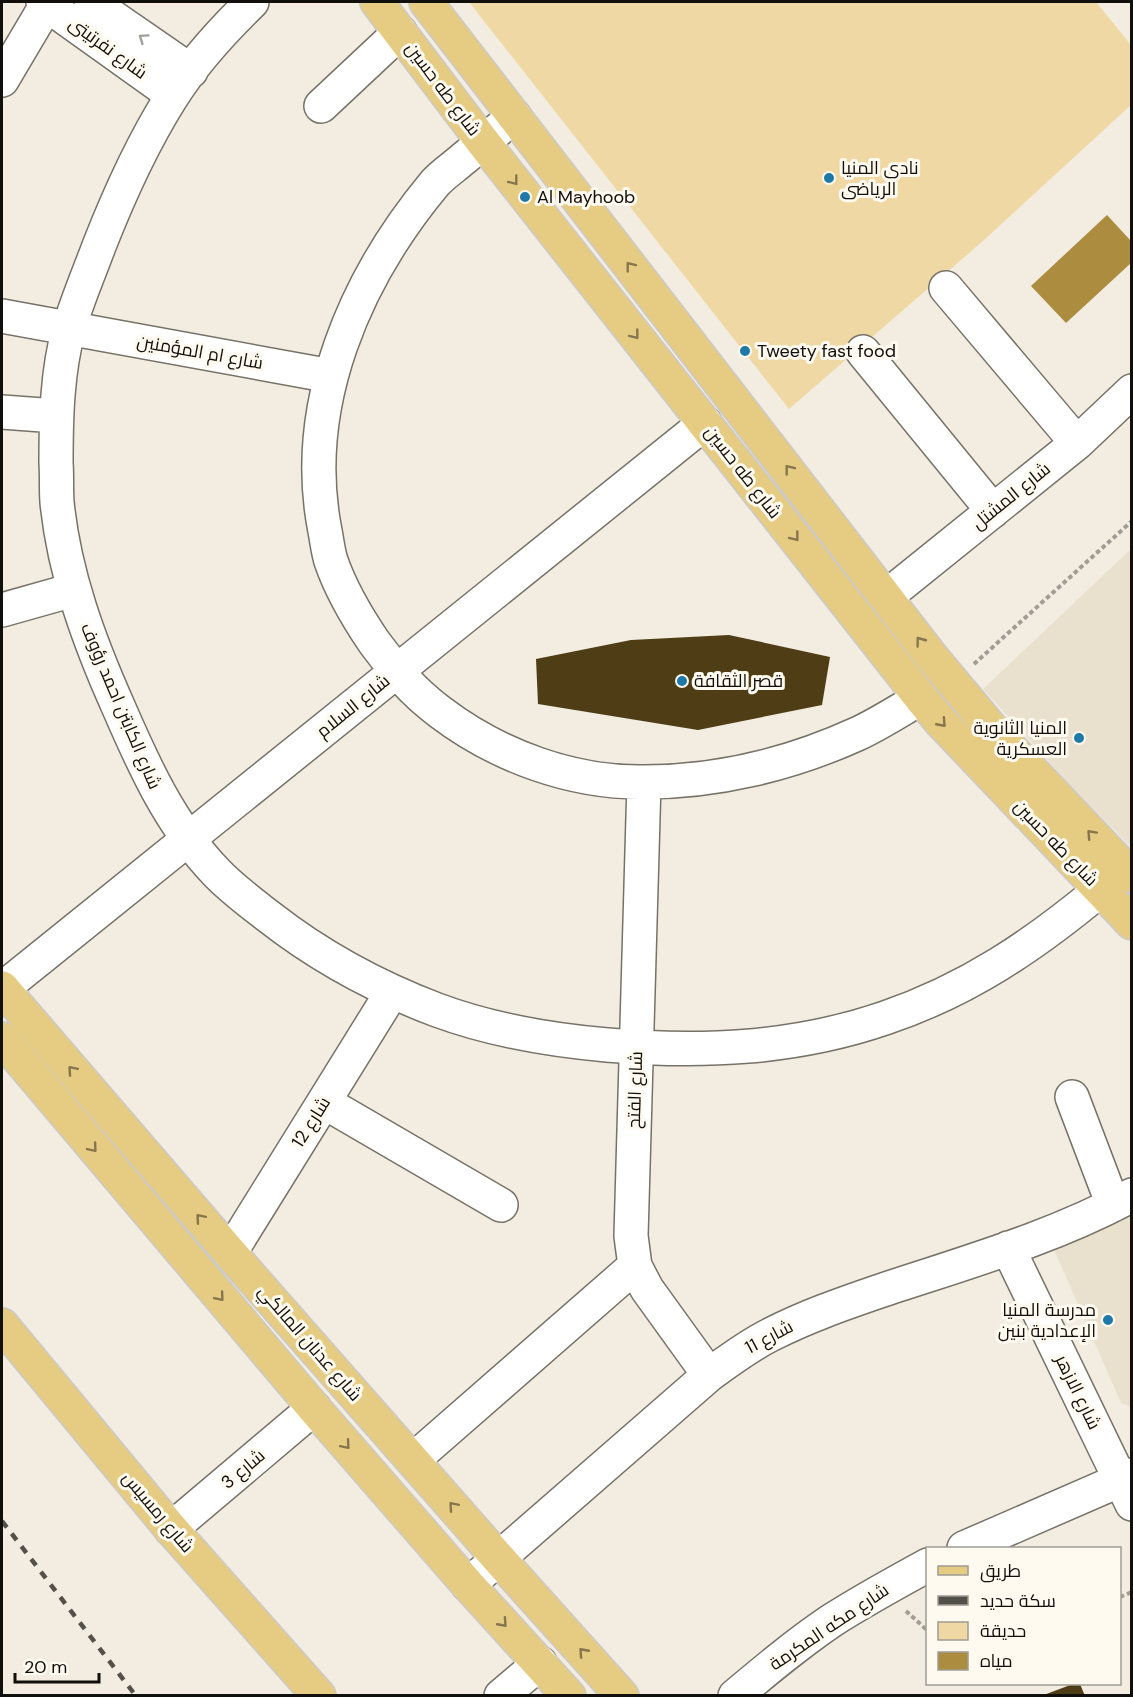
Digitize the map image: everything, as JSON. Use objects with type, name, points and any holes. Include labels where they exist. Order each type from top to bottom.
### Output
[{"type":"main road","name":"شارع طه حسين","points":[[376,2],[483,142],[921,698],[940,721],[1131,923]]},
{"type":"main road","name":"شارع طه حسين","points":[[426,2],[953,683],[992,729],[1131,876]]},
{"type":"main road","points":[[858,617],[887,596]]},
{"type":"main road","name":"شارع عدنان المالكي","points":[[2,989],[230,1253],[622,1695]]},
{"type":"main road","points":[[3,1044],[314,1408],[468,1585],[569,1695]]},
{"type":"main road","name":"شارع رمسيس","points":[[2,1325],[171,1529],[319,1695]]},
{"type":"street","name":"شارع نفرتيتى","points":[[91,2],[182,83]]},
{"type":"street","name":"شارع الكابتن احمد رؤوف","points":[[252,2],[232,22],[182,83],[143,146],[115,205],[69,328],[56,416],[57,502],[73,590],[104,676],[161,799],[188,840],[219,876],[300,941],[392,992],[438,1011],[486,1026],[535,1036],[636,1048],[698,1050],[761,1047],[824,1036],[885,1019],[944,995],[999,966],[1052,930],[1100,890]]},
{"type":"street","name":"شارع نفرتيتى","points":[[45,3],[182,83]]},
{"type":"street","points":[[2,80],[45,3]]},
{"type":"street","points":[[321,106],[400,32]]},
{"type":"street","points":[[514,116],[438,180],[403,225],[373,272],[349,324],[331,376],[319,438],[319,500],[331,561],[356,616],[396,672],[425,700],[457,725],[493,746],[530,762],[570,774],[610,780],[644,782],[722,776],[792,759],[858,733],[921,698]]},
{"type":"street","points":[[946,288],[1077,443]]},
{"type":"street","name":"شارع ام المؤمنين","points":[[2,316],[331,376]]},
{"type":"street","points":[[863,351],[993,511]]},
{"type":"street","name":"شارع المشتل","points":[[887,596],[1077,443],[1131,391]]},
{"type":"street","points":[[2,412],[56,416]]},
{"type":"street","name":"شارع السلام","points":[[2,989],[705,423]]},
{"type":"street","points":[[2,610],[73,590]]},
{"type":"street","name":"شارع الفتح","points":[[644,782],[631,1236],[635,1266],[647,1289],[709,1375]]},
{"type":"street","name":"شارع 12","points":[[230,1253],[392,992]]},
{"type":"street","points":[[1072,1097],[1122,1200]]},
{"type":"street","points":[[324,1102],[501,1205]]},
{"type":"street","name":"شارع 11","points":[[468,1585],[709,1375],[740,1352],[798,1321],[1008,1248],[1122,1200]]},
{"type":"street","name":"شارع الازهر","points":[[1008,1248],[1128,1486]]},
{"type":"street","points":[[413,1460],[635,1266]]},
{"type":"street","name":"شارع 3","points":[[171,1529],[314,1408]]},
{"type":"street","points":[[967,1547],[1128,1486]]},
{"type":"street","name":"شارع مكه المكرمة","points":[[735,1695],[781,1657],[831,1621],[926,1566]]},
{"type":"street","points":[[501,1695],[540,1663]]},
{"type":"path","points":[[953,683],[1131,521]]},
{"type":"shaded area","name":"المنيا الثانوية العسكرية","points":[[1131,549],[1131,847],[1071,786],[983,689]]},
{"type":"shaded area","name":"مدرسة المنيا الإعدادية بنين","points":[[1131,1204],[1131,1407],[1121,1403],[1049,1238]]},
{"type":"green space","name":"نادى المنيا الرياضى","points":[[469,2],[1096,2],[1131,45],[1131,105],[984,240],[789,409]]},
{"type":"water","points":[[1107,215],[1131,241],[1131,263],[1066,323],[1031,286]]},
{"type":"building","name":"قصر الثقافة","points":[[729,635],[830,657],[822,705],[698,730],[538,704],[536,659],[631,640]]},
{"type":"building","points":[[1070,1685],[1080,1685],[1085,1696],[1041,1696]]},
{"type":"railway","points":[[2,1521],[136,1696]]},
{"type":"place","name":"نادى المنيا الرياضى","points":[[829,178]]},
{"type":"place","name":"Al Mayhoob","points":[[525,197]]},
{"type":"place","name":"Tweety fast food","points":[[745,351]]},
{"type":"place","name":"قصر الثقافة","points":[[682,681]]},
{"type":"place","name":"المنيا الثانوية العسكرية","points":[[1079,738]]},
{"type":"place","name":"مدرسة المنيا الإعدادية بنين","points":[[1108,1320]]}]
